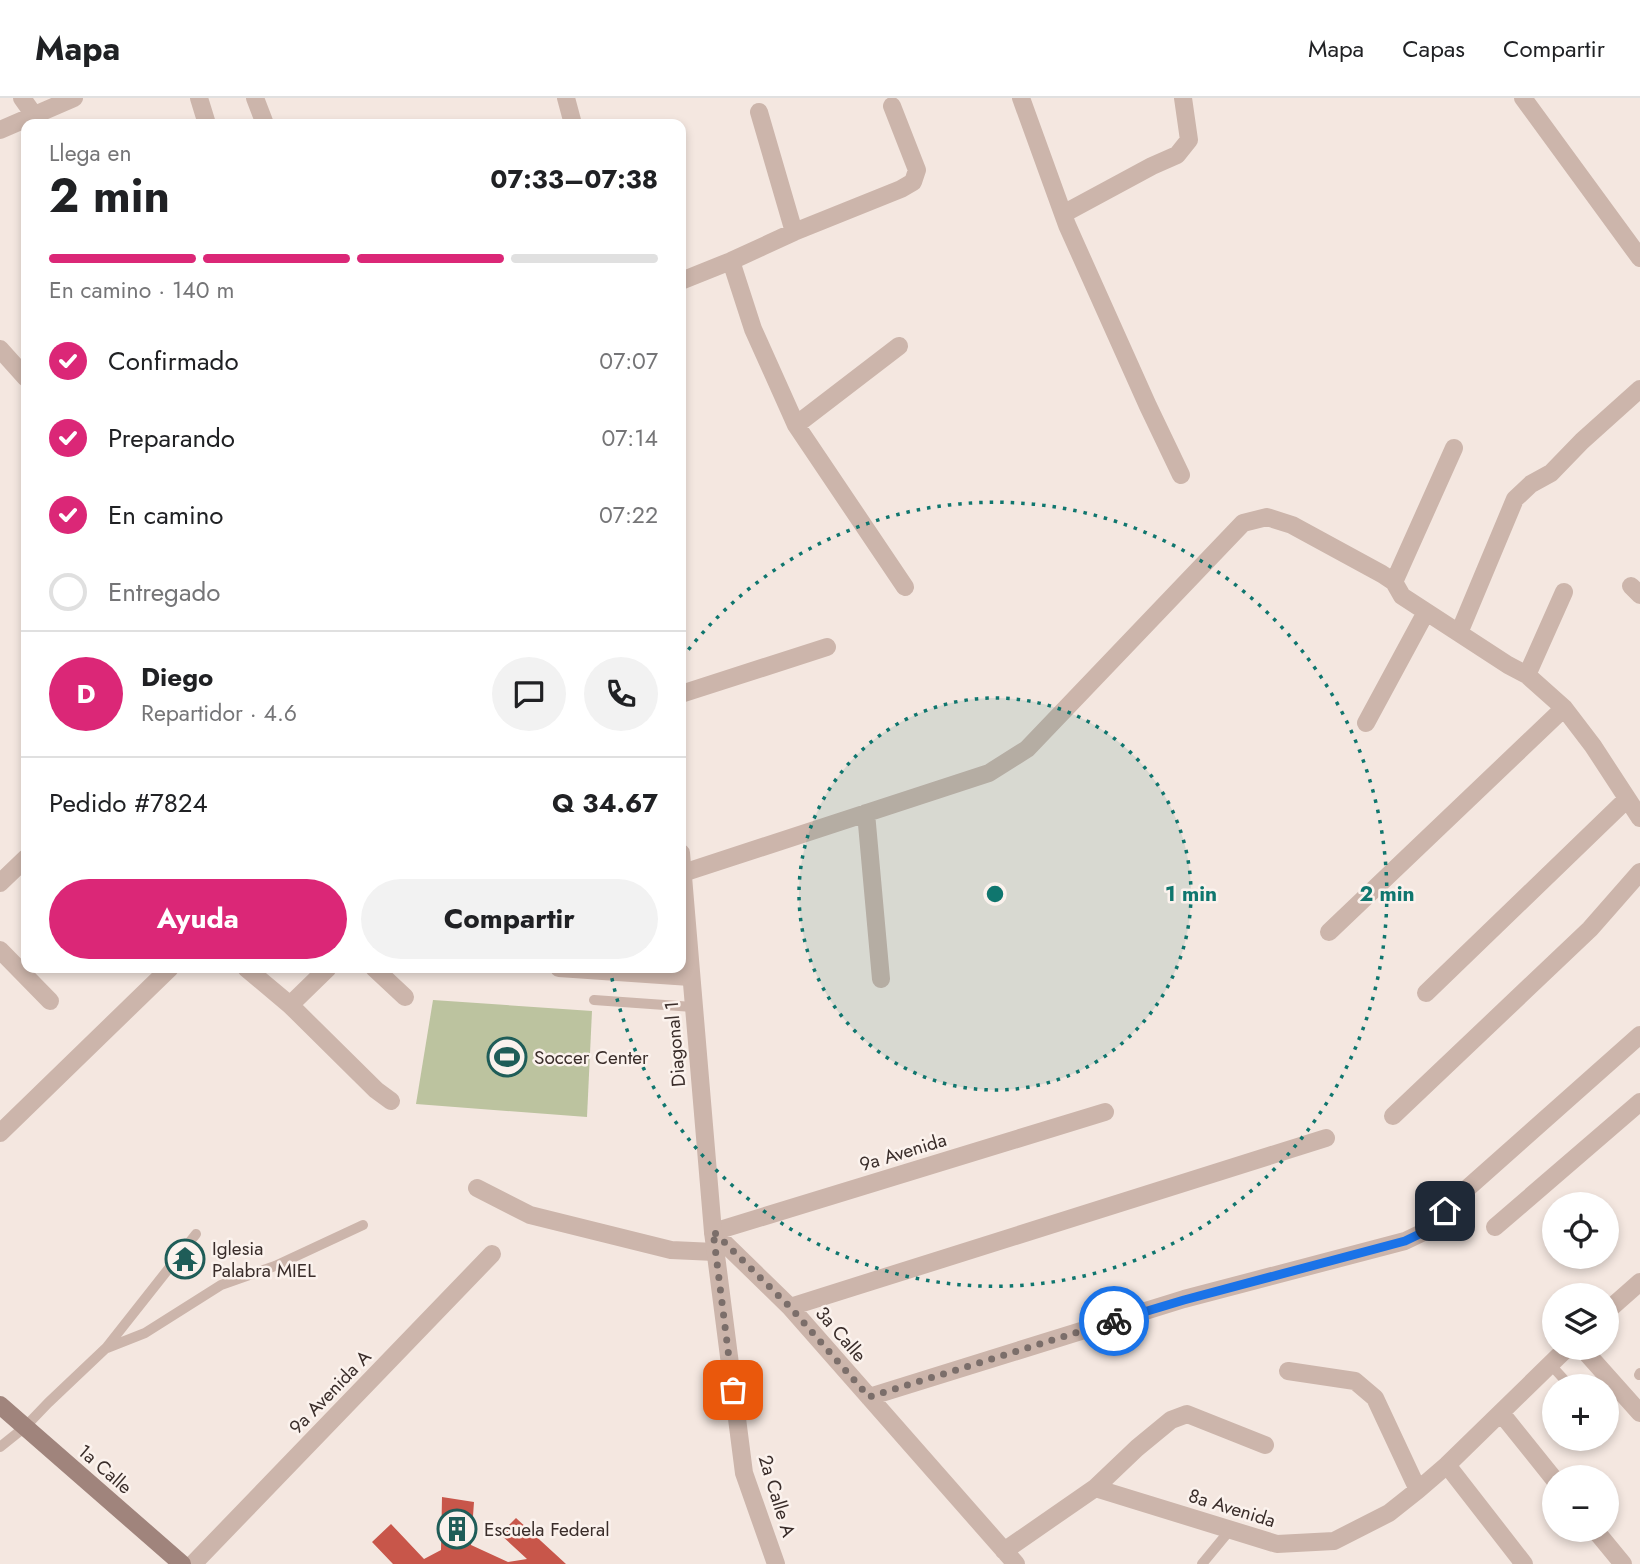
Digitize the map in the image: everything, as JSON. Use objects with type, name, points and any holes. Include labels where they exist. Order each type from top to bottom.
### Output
[{"type":"main road","name":"1a Calle","points":[[0,1405],[191,1562]]},
{"type":"street","points":[[22,98],[34,115]]},
{"type":"street","points":[[25,119],[74,98]]},
{"type":"street","points":[[199,98],[205,119]]},
{"type":"street","points":[[255,98],[263,119]]},
{"type":"street","points":[[566,98],[572,119]]},
{"type":"street","points":[[1021,98],[1063,214],[1181,475]]},
{"type":"street","points":[[1063,214],[1177,155],[1189,140],[1183,98]]},
{"type":"street","points":[[1523,98],[1640,258]]},
{"type":"street","points":[[686,279],[870,202],[913,181],[918,170],[892,106]]},
{"type":"street","points":[[760,112],[794,232]]},
{"type":"street","points":[[0,130],[21,121]]},
{"type":"street","points":[[731,261],[752,328],[796,425],[905,587]]},
{"type":"street","points":[[796,425],[899,346]]},
{"type":"street","points":[[0,349],[21,372]]},
{"type":"street","points":[[1459,634],[1515,499],[1531,484],[1551,473],[1640,389]]},
{"type":"street","points":[[1394,582],[1454,448]]},
{"type":"street","points":[[686,872],[989,773],[1027,749],[1243,523],[1267,517],[1292,525],[1394,582],[1402,596],[1527,675],[1564,708],[1640,818]]},
{"type":"street","points":[[1527,675],[1564,592]]},
{"type":"street","points":[[1366,723],[1426,612]]},
{"type":"street","points":[[686,692],[827,647]]},
{"type":"street","points":[[1329,932],[1564,708]]},
{"type":"street","points":[[1426,993],[1627,799]]},
{"type":"street","points":[[866,813],[881,979]]},
{"type":"street","points":[[0,883],[21,863]]},
{"type":"street","points":[[1392,1116],[1590,929],[1640,873]]},
{"type":"street","name":"Diagonal 1","points":[[686,925],[713,1231]]},
{"type":"street","points":[[0,950],[21,971]]},
{"type":"street","points":[[23,973],[50,1001]]},
{"type":"street","points":[[0,1133],[165,973]]},
{"type":"street","points":[[252,973],[290,1005],[376,1090],[391,1101]]},
{"type":"street","points":[[290,1005],[323,973]]},
{"type":"street","points":[[379,973],[405,998]]},
{"type":"street","points":[[632,973],[690,977]]},
{"type":"street","points":[[1461,1194],[1640,1035]]},
{"type":"street","points":[[1495,1227],[1640,1102]]},
{"type":"street","name":"9a Avenida","points":[[713,1231],[1104,1112]]},
{"type":"street","points":[[790,1307],[1326,1138]]},
{"type":"street","points":[[477,1188],[530,1216],[671,1250],[715,1252]]},
{"type":"street","points":[[869,1397],[1184,1300],[1405,1241],[1430,1229],[1445,1211]]},
{"type":"street","name":"2a Calle A","points":[[713,1231],[744,1474],[776,1564]]},
{"type":"street","name":"3a Calle","points":[[713,1231],[790,1307],[1010,1557]]},
{"type":"street","name":"9a Avenida A","points":[[191,1562],[492,1254]]},
{"type":"street","points":[[1619,1303],[1637,1290]]},
{"type":"street","name":"8a Avenida","points":[[1096,1488],[1277,1544],[1334,1541],[1389,1513],[1418,1490],[1554,1360]]},
{"type":"street","points":[[1593,1360],[1640,1413]]},
{"type":"street","points":[[1288,1371],[1355,1381],[1375,1398],[1418,1490]]},
{"type":"street","points":[[1501,1413],[1543,1465]]},
{"type":"street","points":[[1010,1557],[1096,1488],[1171,1420],[1187,1415],[1265,1445]]},
{"type":"street","points":[[1447,1465],[1524,1564]]},
{"type":"street","points":[[1605,1542],[1623,1564]]},
{"type":"lane","points":[[594,1000],[693,1007]]},
{"type":"lane","points":[[106,1348],[145,1333],[221,1285],[275,1266],[363,1225]]},
{"type":"lane","points":[[0,1447],[25,1427],[106,1348],[196,1234]]},
{"type":"lane","points":[[1550,1364],[1559,1374]]},
{"type":"lane","points":[[1202,1564],[1230,1530]]},
{"type":"green space","name":"Soccer Center","points":[[433,1000],[592,1011],[587,1117],[416,1104]]},
{"type":"building","name":"Escuela Federal","points":[[442,1497],[474,1502],[471,1545],[508,1562],[527,1559],[500,1534],[516,1518],[566,1564],[393,1564],[372,1542],[391,1524],[424,1559],[441,1550]]},
{"type":"way so far","points":[[733,1390],[713,1231],[790,1307],[869,1397],[1114,1321]]},
{"type":"place","name":"Soccer Center","points":[[507,1057]]},
{"type":"place","name":"Iglesia Palabra MIEL","points":[[185,1259]]},
{"type":"place","name":"Escuela Federal","points":[[457,1529]]},
{"type":"route","points":[[1114,1321],[1405,1241],[1430,1229],[1445,1211]]}]
